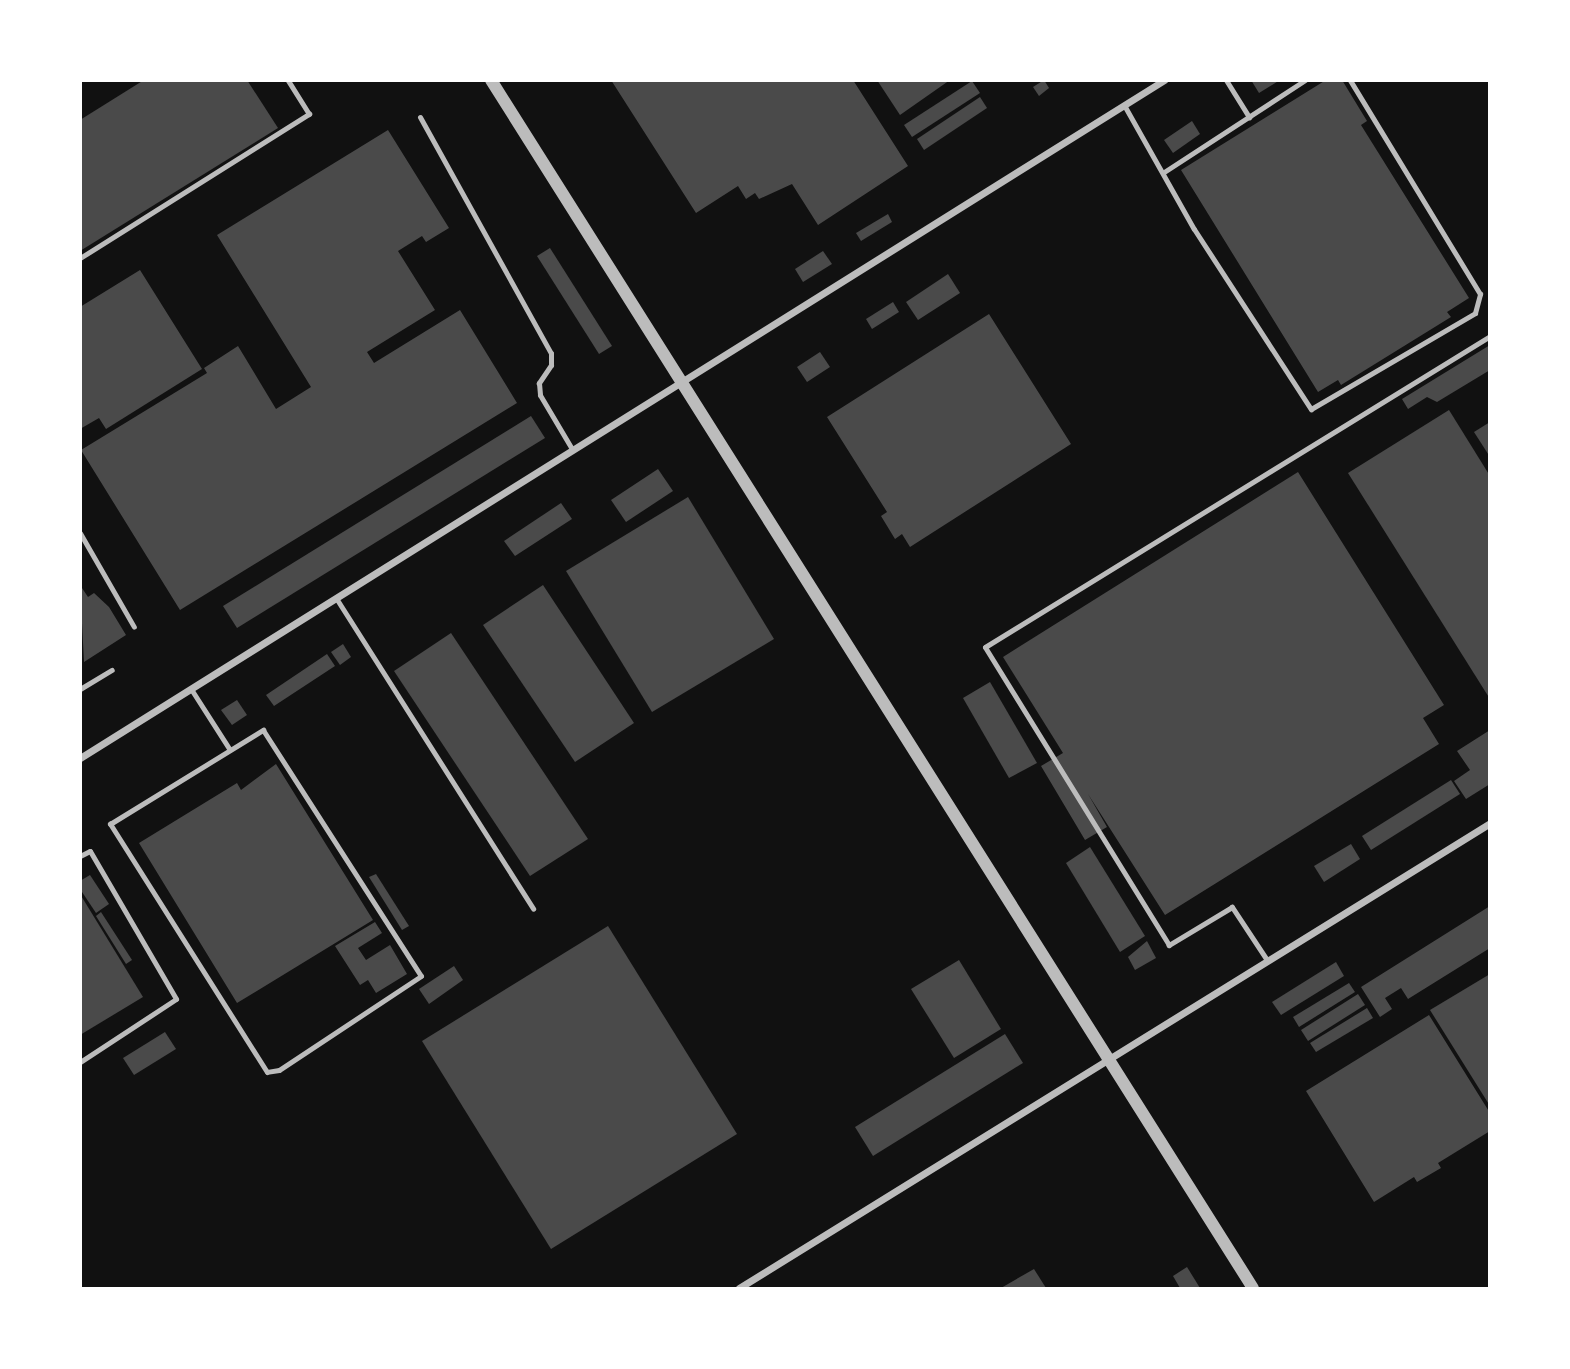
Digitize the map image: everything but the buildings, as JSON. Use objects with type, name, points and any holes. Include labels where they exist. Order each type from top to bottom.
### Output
[{"type":"street","points":[[491,80],[1253,1289]]},
{"type":"street","points":[[80,758],[1164,80]]},
{"type":"street","points":[[739,1289],[1108,1057],[1489,823]]},
{"type":"lane","points":[[80,258],[309,114],[288,80]]},
{"type":"lane","points":[[1226,80],[1249,117]]},
{"type":"lane","points":[[1164,172],[1305,80]]},
{"type":"lane","points":[[1124,105],[1194,229],[1311,409],[1475,313],[1480,294],[1350,80]]},
{"type":"lane","points":[[420,117],[551,353],[551,365],[538,383],[540,395],[572,449]]},
{"type":"lane","points":[[1267,960],[1233,907],[1170,944],[985,646],[1489,336]]},
{"type":"lane","points":[[80,533],[134,627]]},
{"type":"lane","points":[[336,598],[533,909]]},
{"type":"lane","points":[[80,689],[112,670]]},
{"type":"lane","points":[[191,689],[230,750]]},
{"type":"lane","points":[[263,730],[421,976],[279,1070],[267,1072],[110,824],[230,750],[263,730]]},
{"type":"lane","points":[[80,856],[90,851],[176,999],[80,1062]]}]
